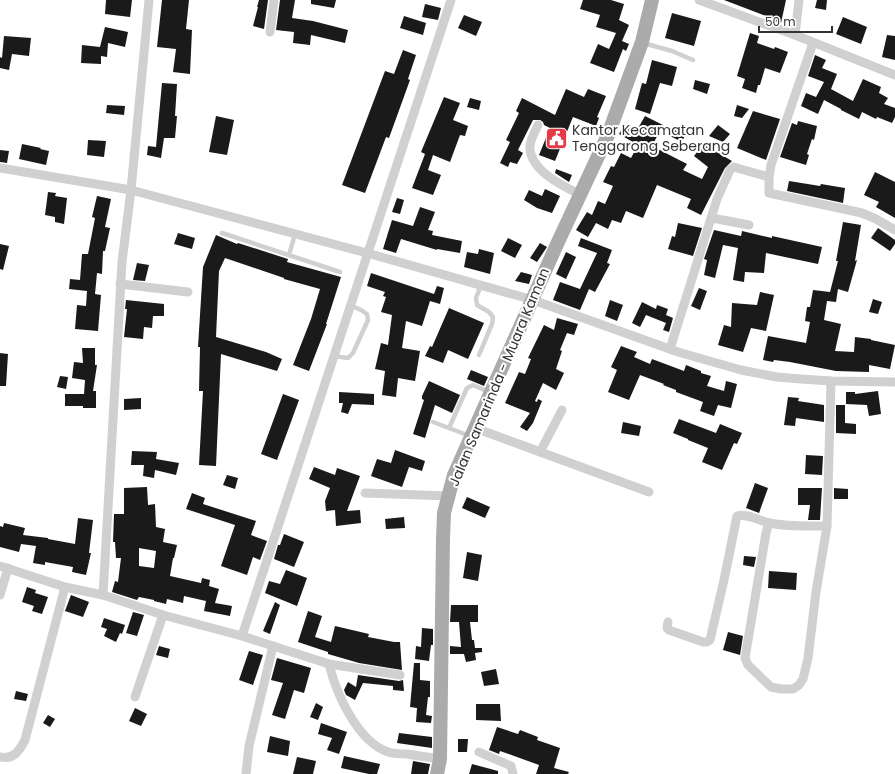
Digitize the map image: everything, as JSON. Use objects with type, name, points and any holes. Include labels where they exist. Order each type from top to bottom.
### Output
[{"type":"main road","name":"Jalan Samarinda - Muara Kaman","points":[[437,774],[440,759],[442,538],[444,513],[454,475],[558,242],[608,135],[642,42],[652,0]]},
{"type":"street","points":[[103,595],[120,284],[131,190],[149,0]]},
{"type":"street","points":[[270,32],[274,0]]},
{"type":"street","points":[[242,636],[451,0]]},
{"type":"street","points":[[699,0],[795,35],[895,75]]},
{"type":"street","points":[[795,35],[799,0]]},
{"type":"street","points":[[814,43],[775,154],[769,177],[769,191],[771,194],[862,213],[895,230]]},
{"type":"street","points":[[538,125],[530,145],[531,156],[542,172],[556,183],[581,195]]},
{"type":"street","points":[[0,168],[131,190],[367,253],[533,300],[670,349],[759,374],[777,377],[831,381],[895,382]]},
{"type":"street","points":[[670,349],[725,179],[732,168],[769,177]]},
{"type":"street","points":[[712,218],[749,225]]},
{"type":"street","points":[[120,284],[188,292]]},
{"type":"street","points":[[770,523],[766,533],[745,658],[748,665],[771,687],[781,689],[793,688],[799,685],[803,679],[807,667],[816,592],[827,526],[831,381]]},
{"type":"street","points":[[540,452],[562,410]]},
{"type":"street","points":[[473,433],[540,452],[649,492]]},
{"type":"street","points":[[365,492],[449,496]]},
{"type":"street","points":[[668,622],[667,628],[669,630],[694,640],[703,642],[709,641],[712,635],[736,517],[738,515],[743,515],[770,523],[827,526]]},
{"type":"street","points":[[0,595],[4,567],[65,587],[103,595],[163,615],[242,636],[329,664],[400,675]]},
{"type":"street","points":[[0,757],[8,758],[15,754],[25,740],[65,587]]},
{"type":"street","points":[[135,697],[163,615]]},
{"type":"street","points":[[246,774],[249,746],[273,646]]},
{"type":"street","points":[[329,664],[333,679],[348,712],[364,734],[377,746],[389,753],[440,759]]},
{"type":"street","points":[[479,752],[511,766],[513,774]]},
{"type":"lane","points":[[642,42],[672,51],[693,60]]},
{"type":"lane","points":[[222,233],[340,272]]},
{"type":"lane","points":[[289,255],[295,234]]},
{"type":"lane","points":[[479,355],[492,324],[490,312],[477,305],[476,298],[480,286]]},
{"type":"lane","points":[[334,356],[348,358],[353,353],[368,320],[367,314],[350,305]]},
{"type":"lane","points":[[449,428],[467,388],[473,385],[491,392]]},
{"type":"lane","points":[[433,422],[449,428],[473,433]]},
{"type":"building","points":[[106,0],[132,0],[130,17],[105,14]]},
{"type":"building","points":[[162,0],[189,0],[186,29],[192,30],[190,74],[173,72],[176,49],[157,47]]},
{"type":"building","points":[[259,0],[268,0],[264,29],[253,26]]},
{"type":"building","points":[[280,0],[295,0],[292,18],[313,21],[348,30],[345,43],[311,35],[310,45],[293,43],[294,32],[276,30]]},
{"type":"building","points":[[311,0],[336,0],[334,8],[311,4]]},
{"type":"building","points":[[583,0],[611,0],[624,4],[619,20],[629,25],[622,41],[629,44],[626,51],[623,49],[614,72],[590,63],[598,44],[609,49],[616,33],[596,27],[600,15],[580,9]]},
{"type":"building","points":[[724,0],[786,0],[781,23],[765,18],[766,16]]},
{"type":"building","points":[[817,0],[827,0],[826,10],[815,8]]},
{"type":"building","points":[[425,4],[441,8],[438,20],[422,17]]},
{"type":"building","points":[[672,13],[701,21],[694,46],[665,38]]},
{"type":"building","points":[[464,15],[482,22],[476,36],[458,28]]},
{"type":"building","points":[[404,16],[426,23],[423,35],[400,28]]},
{"type":"building","points":[[843,17],[867,27],[861,44],[836,34]]},
{"type":"building","points":[[105,27],[128,32],[125,47],[108,43],[107,57],[101,56],[101,64],[81,63],[82,45],[100,47]]},
{"type":"building","points":[[750,33],[759,36],[757,43],[788,52],[780,73],[765,68],[756,93],[742,88],[745,79],[737,76]]},
{"type":"building","points":[[887,35],[895,36],[895,60],[882,57]]},
{"type":"building","points":[[4,36],[31,38],[29,56],[12,54],[9,70],[0,68],[0,57],[2,58]]},
{"type":"building","points":[[403,50],[416,55],[408,79],[410,80],[389,138],[386,137],[365,193],[342,185],[385,71],[394,74]]},
{"type":"building","points":[[815,55],[826,60],[822,68],[837,74],[831,89],[853,101],[863,79],[881,87],[879,93],[888,98],[884,104],[895,108],[895,117],[892,123],[877,117],[876,119],[862,112],[859,119],[824,100],[818,114],[801,106],[806,93],[816,97],[824,82],[808,76]]},
{"type":"building","points":[[652,60],[677,67],[672,86],[660,83],[650,114],[635,109],[642,83],[646,84]]},
{"type":"building","points":[[695,80],[710,84],[707,94],[693,89]]},
{"type":"building","points":[[162,83],[177,84],[175,116],[177,116],[175,138],[164,138],[161,158],[147,155],[148,146],[156,147]]},
{"type":"building","points":[[566,89],[584,97],[588,89],[606,96],[597,117],[599,118],[596,126],[573,117],[555,161],[539,155],[550,128],[544,125],[540,120],[533,120],[518,150],[523,153],[517,164],[510,162],[508,167],[500,163],[510,142],[506,140],[519,113],[516,111],[522,98],[555,115]]},
{"type":"building","points":[[444,97],[460,103],[453,120],[468,126],[465,136],[460,135],[450,162],[433,155],[428,170],[441,175],[433,195],[412,188],[425,154],[421,152]]},
{"type":"building","points":[[470,98],[481,101],[479,110],[467,107]]},
{"type":"building","points":[[107,105],[125,106],[124,115],[106,113]]},
{"type":"building","points":[[737,105],[749,109],[742,118],[734,116]]},
{"type":"building","points":[[753,111],[780,119],[766,160],[737,148]]},
{"type":"building","points":[[216,116],[234,120],[227,155],[209,152]]},
{"type":"building","points":[[645,116],[663,125],[652,146],[687,164],[683,170],[702,179],[708,167],[694,156],[703,144],[732,161],[725,168],[701,215],[687,208],[691,199],[657,185],[643,218],[626,211],[621,223],[612,220],[608,229],[596,223],[588,237],[576,230],[587,212],[592,215],[598,201],[605,204],[613,186],[603,182],[611,166],[614,167],[621,153],[631,158],[638,145],[619,134],[625,124],[637,130]]},
{"type":"building","points":[[798,121],[817,126],[814,140],[812,139],[807,154],[809,155],[806,165],[780,157],[792,123],[797,125]]},
{"type":"building","points":[[718,125],[730,134],[723,142],[709,136]]},
{"type":"building","points":[[674,127],[686,133],[682,142],[670,136]]},
{"type":"building","points":[[88,140],[106,141],[104,157],[87,155]]},
{"type":"building","points":[[22,144],[49,151],[46,165],[19,159]]},
{"type":"building","points":[[0,150],[9,151],[7,163],[0,162]]},
{"type":"building","points":[[556,169],[572,175],[569,182],[555,173]]},
{"type":"building","points":[[875,172],[895,182],[895,218],[876,207],[879,202],[864,195]]},
{"type":"building","points":[[789,181],[845,188],[843,203],[787,191]]},
{"type":"building","points":[[545,189],[560,196],[552,213],[537,208],[524,200],[529,190],[542,196]]},
{"type":"building","points":[[48,192],[56,193],[55,196],[67,198],[64,224],[55,222],[55,217],[45,215]]},
{"type":"building","points":[[97,196],[111,199],[105,227],[110,228],[105,251],[103,251],[102,274],[97,273],[95,294],[101,295],[98,331],[75,329],[77,305],[86,306],[87,291],[69,289],[70,279],[80,280],[82,254],[88,254],[95,218],[92,217]]},
{"type":"building","points":[[397,198],[404,200],[400,214],[392,212]]},
{"type":"building","points":[[420,207],[435,212],[428,230],[433,231],[432,235],[462,241],[460,253],[437,250],[401,239],[396,253],[383,249],[392,220],[413,226]]},
{"type":"building","points":[[843,222],[861,225],[855,261],[857,260],[848,292],[838,289],[836,302],[827,301],[824,320],[841,324],[835,351],[854,352],[855,337],[895,345],[890,369],[869,365],[869,372],[836,371],[790,362],[774,360],[773,362],[763,360],[768,336],[806,343],[810,322],[805,321],[807,307],[810,307],[813,290],[830,292],[838,261],[836,261]]},
{"type":"building","points":[[678,223],[702,228],[693,256],[668,249],[672,236],[675,237]]},
{"type":"building","points":[[878,228],[895,240],[895,244],[890,251],[871,238]]},
{"type":"building","points":[[714,230],[741,236],[742,231],[822,247],[818,264],[766,253],[764,273],[745,272],[744,282],[733,280],[738,248],[723,245],[715,278],[704,275],[707,260],[704,259]]},
{"type":"building","points":[[178,233],[195,238],[192,249],[174,244]]},
{"type":"building","points":[[216,235],[237,244],[238,243],[288,259],[287,262],[341,277],[327,324],[309,371],[293,365],[311,319],[320,289],[284,279],[225,258],[219,271],[216,337],[266,352],[282,359],[277,371],[221,354],[216,466],[199,465],[203,391],[199,391],[200,347],[198,347],[203,267]]},
{"type":"building","points":[[508,238],[522,245],[515,258],[501,251]]},
{"type":"building","points":[[581,238],[612,250],[607,263],[610,264],[595,292],[589,289],[580,310],[553,300],[560,282],[580,289],[597,253],[578,246]]},
{"type":"building","points":[[540,243],[547,247],[537,262],[530,258]]},
{"type":"building","points":[[0,244],[9,246],[3,270],[0,269]]},
{"type":"building","points":[[479,249],[494,253],[490,274],[464,267],[467,252],[478,254]]},
{"type":"building","points":[[566,252],[576,257],[566,279],[556,274]]},
{"type":"building","points":[[137,263],[149,265],[145,281],[133,280]]},
{"type":"building","points":[[521,272],[532,275],[529,284],[515,281]]},
{"type":"building","points":[[371,273],[434,294],[437,286],[444,288],[440,304],[430,301],[422,326],[406,321],[402,348],[420,351],[415,381],[398,378],[396,397],[382,395],[385,371],[375,369],[381,343],[388,345],[392,315],[381,312],[386,297],[383,296],[385,292],[367,286]]},
{"type":"building","points":[[699,288],[707,291],[700,310],[691,306]]},
{"type":"building","points":[[760,292],[774,295],[766,331],[751,328],[743,352],[718,345],[724,325],[731,327],[732,303],[757,305]]},
{"type":"building","points":[[873,299],[882,302],[878,314],[869,312]]},
{"type":"building","points":[[126,300],[164,304],[164,316],[153,316],[152,328],[144,327],[143,339],[124,337],[127,309],[125,309]]},
{"type":"building","points":[[610,300],[623,305],[617,321],[605,316]]},
{"type":"building","points":[[642,302],[656,309],[657,305],[668,309],[666,315],[673,318],[669,332],[663,330],[666,323],[646,315],[640,327],[632,323]]},
{"type":"building","points":[[449,308],[484,323],[468,359],[448,350],[443,363],[425,356],[430,346],[432,347]]},
{"type":"building","points":[[557,318],[578,324],[574,335],[567,333],[560,350],[562,351],[556,369],[564,373],[556,390],[543,383],[535,401],[537,402],[538,399],[542,401],[533,423],[527,431],[520,427],[530,413],[505,403],[519,372],[525,374],[531,359],[528,358],[544,325],[554,330]]},
{"type":"building","points":[[621,346],[637,352],[634,357],[650,364],[652,359],[684,371],[686,365],[701,371],[701,373],[711,376],[707,386],[724,391],[726,381],[737,384],[731,408],[718,405],[714,416],[700,411],[703,402],[676,392],[676,390],[663,385],[664,384],[640,375],[629,400],[608,392],[617,370],[611,367]]},
{"type":"building","points":[[82,348],[95,348],[95,365],[97,365],[93,391],[96,391],[96,408],[65,406],[65,394],[84,394],[85,380],[72,378],[74,362],[83,363]]},
{"type":"building","points":[[0,353],[8,354],[6,386],[0,386]]},
{"type":"building","points":[[471,370],[488,377],[484,386],[467,379]]},
{"type":"building","points":[[60,376],[68,377],[66,389],[57,387]]},
{"type":"building","points":[[429,381],[460,395],[452,413],[435,405],[425,438],[413,434],[424,400],[422,399],[422,396]]},
{"type":"building","points":[[878,391],[881,414],[869,416],[867,405],[846,404],[846,392],[855,392],[855,394]]},
{"type":"building","points":[[339,392],[374,394],[374,405],[352,404],[348,414],[341,412],[343,403],[339,403]]},
{"type":"building","points":[[283,394],[299,400],[277,460],[261,454]]},
{"type":"building","points":[[788,397],[799,398],[798,401],[824,405],[824,422],[796,418],[795,426],[784,425]]},
{"type":"building","points":[[141,398],[141,409],[124,410],[124,399]]},
{"type":"building","points":[[836,405],[845,405],[845,423],[856,424],[856,434],[836,433]]},
{"type":"building","points":[[679,419],[716,433],[720,424],[742,433],[737,444],[734,443],[722,470],[702,462],[708,448],[673,433]]},
{"type":"building","points":[[623,422],[641,426],[639,436],[621,433]]},
{"type":"building","points":[[395,450],[425,461],[422,471],[409,467],[402,487],[371,476],[377,459],[391,463]]},
{"type":"building","points":[[132,451],[157,452],[156,459],[179,463],[176,475],[155,470],[154,478],[143,476],[144,465],[131,465]]},
{"type":"building","points":[[806,455],[823,456],[822,475],[805,474]]},
{"type":"building","points":[[314,467],[335,475],[337,468],[360,476],[347,511],[360,510],[361,523],[336,526],[335,510],[326,511],[325,501],[330,488],[309,479]]},
{"type":"building","points":[[227,475],[238,478],[235,489],[223,485]]},
{"type":"building","points":[[755,483],[768,488],[759,513],[746,508]]},
{"type":"building","points":[[147,487],[148,505],[155,504],[156,527],[165,529],[163,542],[177,545],[170,576],[201,583],[202,578],[210,580],[209,586],[219,589],[215,603],[232,606],[230,616],[204,611],[206,601],[184,596],[183,603],[167,599],[166,604],[139,597],[137,600],[112,592],[115,581],[118,582],[121,558],[116,558],[115,542],[113,542],[114,514],[124,514],[124,488]],"holes":[[[139,548],[156,551],[154,568],[139,566]]]},
{"type":"building","points":[[798,488],[822,488],[820,520],[808,520],[810,505],[798,505]]},
{"type":"building","points":[[834,488],[848,489],[848,499],[834,499]]},
{"type":"building","points":[[192,493],[205,498],[203,504],[256,521],[251,535],[267,541],[260,560],[253,557],[247,575],[221,566],[235,525],[186,509]]},
{"type":"building","points":[[467,497],[490,507],[485,518],[462,508]]},
{"type":"building","points":[[404,517],[405,528],[386,529],[385,519]]},
{"type":"building","points":[[78,518],[93,520],[89,553],[91,553],[86,575],[72,572],[73,567],[45,562],[45,565],[33,563],[36,546],[21,544],[19,552],[0,547],[0,526],[3,527],[4,523],[25,528],[23,535],[48,538],[75,544]]},
{"type":"building","points":[[284,534],[304,542],[294,567],[274,559],[278,545],[280,545]]},
{"type":"building","points":[[467,552],[482,555],[478,581],[463,578]]},
{"type":"building","points":[[744,556],[756,557],[754,567],[743,565]]},
{"type":"building","points":[[286,570],[307,578],[297,606],[265,593],[269,581],[280,584]]},
{"type":"building","points":[[769,571],[797,573],[796,590],[768,588]]},
{"type":"building","points":[[27,587],[36,590],[35,593],[48,597],[42,614],[32,611],[34,606],[22,602]]},
{"type":"building","points":[[71,595],[89,602],[83,617],[65,611]]},
{"type":"building","points":[[275,602],[280,605],[270,634],[263,631]]},
{"type":"building","points":[[451,605],[478,605],[478,622],[470,622],[472,640],[474,640],[475,648],[482,648],[482,652],[475,653],[476,660],[466,662],[464,654],[450,654],[450,646],[461,647],[459,622],[450,622]]},
{"type":"building","points":[[308,611],[322,616],[315,637],[331,642],[335,626],[369,634],[368,637],[400,642],[402,670],[359,663],[328,654],[328,652],[298,642]]},
{"type":"building","points":[[133,612],[144,615],[137,636],[126,633]]},
{"type":"building","points":[[104,618],[125,625],[122,634],[120,633],[116,642],[104,636],[107,629],[101,627]]},
{"type":"building","points":[[422,628],[433,629],[433,645],[431,645],[429,661],[415,659],[416,646],[421,647]]},
{"type":"building","points":[[728,632],[743,636],[740,655],[723,650]]},
{"type":"building","points":[[159,646],[170,649],[168,658],[156,655]]},
{"type":"building","points":[[249,651],[263,655],[253,685],[239,680]]},
{"type":"building","points":[[277,658],[311,668],[304,693],[294,690],[285,719],[272,715],[283,683],[271,680]]},
{"type":"building","points":[[414,663],[420,663],[420,680],[430,681],[430,697],[428,697],[426,715],[432,716],[431,723],[416,722],[417,708],[410,707]]},
{"type":"building","points":[[496,669],[499,684],[484,686],[481,672]]},
{"type":"building","points":[[358,675],[399,681],[403,680],[404,691],[393,690],[393,686],[363,683],[355,700],[346,695],[344,690],[348,682],[356,687]]},
{"type":"building","points":[[16,691],[28,694],[26,701],[14,699]]},
{"type":"building","points":[[316,703],[323,707],[318,720],[310,717]]},
{"type":"building","points":[[476,704],[500,704],[501,721],[476,720]]},
{"type":"building","points":[[135,708],[147,714],[141,726],[129,721]]},
{"type":"building","points":[[48,715],[55,719],[50,727],[43,723]]},
{"type":"building","points":[[321,723],[347,732],[339,754],[327,750],[332,738],[318,734]]},
{"type":"building","points":[[497,727],[518,734],[520,730],[538,737],[537,740],[560,748],[554,768],[569,772],[568,774],[536,774],[539,765],[500,751],[499,754],[489,750]]},
{"type":"building","points":[[399,733],[432,737],[432,748],[397,743]]},
{"type":"building","points":[[270,736],[290,741],[288,756],[267,752]]},
{"type":"building","points":[[458,739],[468,739],[467,752],[458,752]]},
{"type":"building","points":[[344,756],[380,764],[377,774],[369,774],[341,768]]},
{"type":"building","points":[[297,757],[316,761],[313,774],[293,774]]},
{"type":"building","points":[[413,761],[430,764],[428,774],[411,774]]},
{"type":"building","points":[[472,764],[498,771],[498,774],[469,774]]},
{"type":"place","name":"Kantor Kecamatan Tenggarong Seberang","points":[[556,138]]}]
